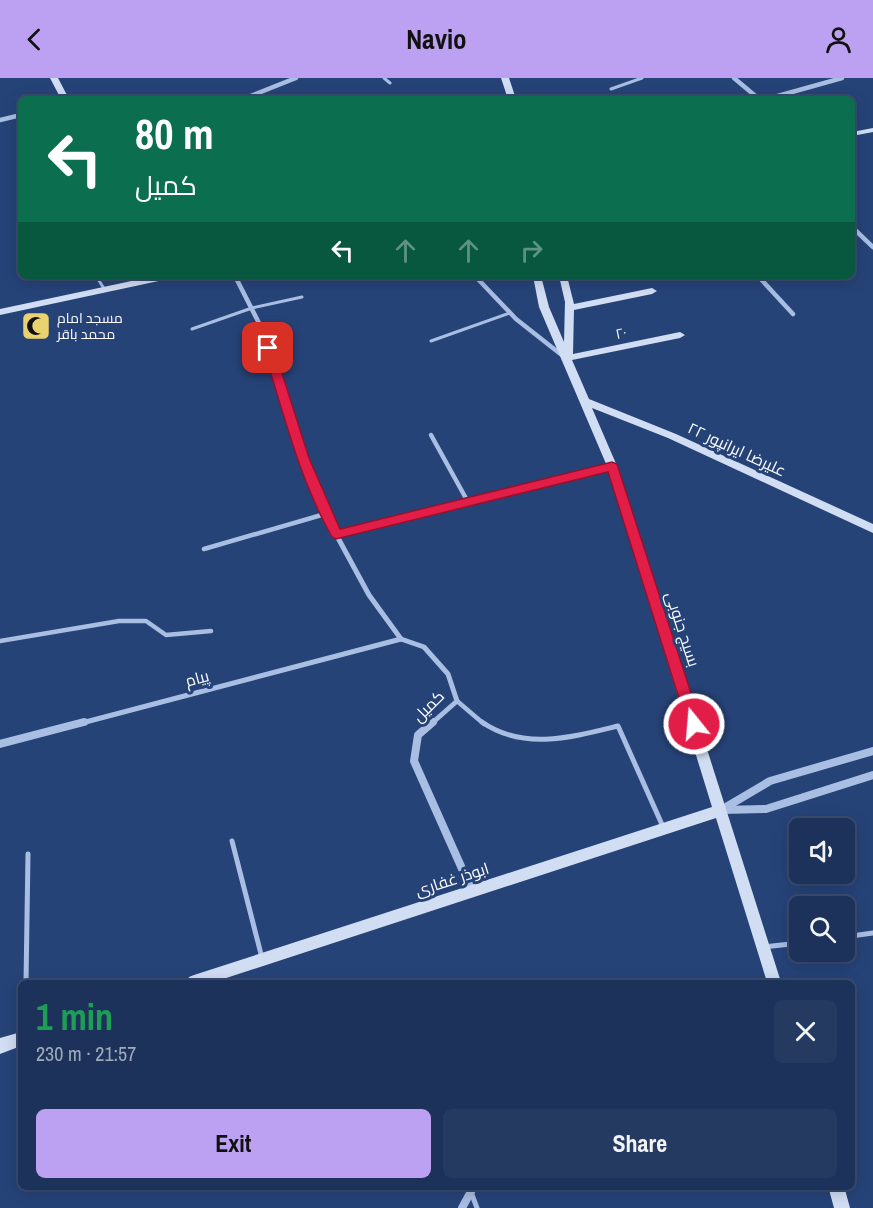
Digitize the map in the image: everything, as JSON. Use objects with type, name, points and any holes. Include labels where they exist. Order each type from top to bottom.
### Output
[{"type":"main road","points":[[54,78],[63,96]]},
{"type":"main road","points":[[505,78],[511,96]]},
{"type":"main road","points":[[855,133],[873,130]]},
{"type":"main road","points":[[0,312],[154,279]]},
{"type":"main road","name":"بسیج جنوبی","points":[[538,279],[544,307],[568,358],[612,466],[773,980]]},
{"type":"main road","name":"بسیج جنوبی","points":[[564,279],[570,308],[568,358]]},
{"type":"main road","points":[[570,308],[652,291]]},
{"type":"main road","name":"۲۰","points":[[568,358],[680,335]]},
{"type":"main road","name":"علیرضا ایرانپور ۲۲","points":[[586,402],[672,436],[873,529]]},
{"type":"main road","name":"ابوذر غفاری","points":[[200,980],[721,810]]},
{"type":"main road","points":[[0,1046],[18,1040]]},
{"type":"main road","points":[[837,1190],[842,1208]]},
{"type":"street","points":[[250,96],[296,78]]},
{"type":"street","points":[[734,78],[755,96]]},
{"type":"street","points":[[777,96],[842,78]]},
{"type":"street","points":[[0,120],[18,116]]},
{"type":"street","points":[[855,230],[873,247]]},
{"type":"street","name":"کمیل","points":[[238,279],[262,329],[303,458],[336,534],[369,595],[401,639],[424,647],[448,675],[457,700],[418,735],[414,760],[472,891]]},
{"type":"street","points":[[478,279],[510,313],[544,343],[568,358]]},
{"type":"street","points":[[761,279],[793,314]]},
{"type":"street","points":[[336,534],[612,466]]},
{"type":"street","name":"پیام","points":[[0,744],[401,639]]},
{"type":"street","points":[[721,810],[770,781],[873,752]]},
{"type":"street","points":[[721,810],[766,809],[873,775]]},
{"type":"street","points":[[462,1208],[471,1190]]},
{"type":"lane","points":[[384,78],[390,83]]},
{"type":"lane","points":[[611,89],[642,78]]},
{"type":"lane","points":[[98,279],[105,290]]},
{"type":"lane","points":[[192,329],[252,308],[302,297]]},
{"type":"lane","points":[[431,341],[510,313]]},
{"type":"lane","points":[[431,435],[468,502]]},
{"type":"lane","points":[[204,549],[326,514]]},
{"type":"lane","points":[[0,641],[119,621],[146,621],[166,635],[211,631]]},
{"type":"lane","points":[[457,700],[486,725],[517,739],[563,738],[618,726],[664,829]]},
{"type":"lane","points":[[232,841],[262,960]]},
{"type":"lane","points":[[26,980],[28,854]]},
{"type":"lane","points":[[855,935],[873,933]]},
{"type":"lane","points":[[763,947],[789,944]]},
{"type":"lane","points":[[472,1190],[477,1208]]},
{"type":"place","name":"مسجد امام محمد باقر","points":[[36,326]]},
{"type":"route","points":[[268,348],[303,458],[336,534],[612,466],[694,724]]}]
